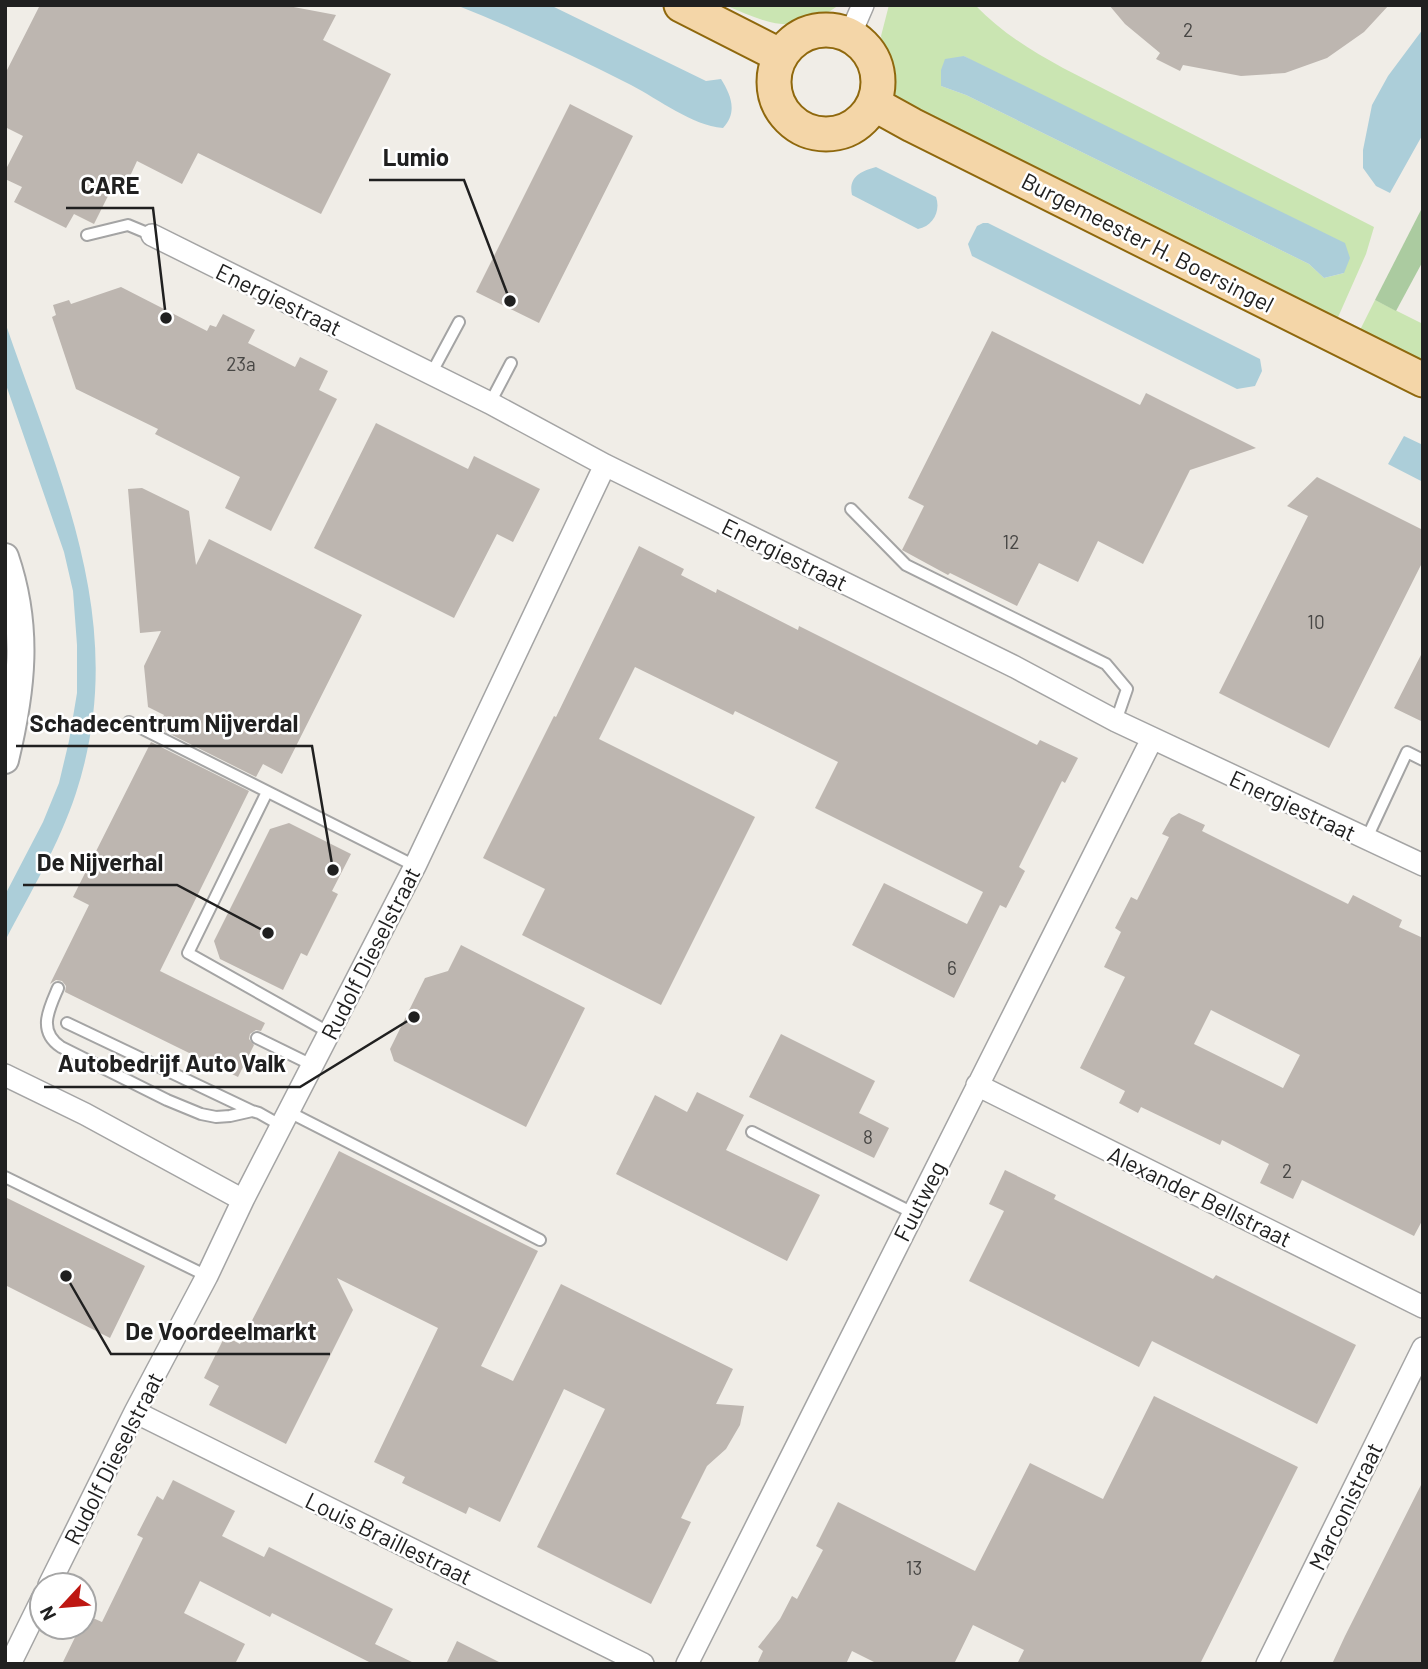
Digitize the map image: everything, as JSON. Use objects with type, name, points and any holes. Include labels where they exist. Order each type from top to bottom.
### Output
[{"type":"main road","points":[[681,5],[780,56]]},
{"type":"main road","points":[[837,30],[850,35],[861,43],[876,65],[878,91],[874,104],[859,123],[849,129],[826,135],[803,129],[784,113],[775,91],[774,79],[780,56],[799,37],[811,32],[837,30]]},
{"type":"main road","name":"Burgemeester H. Boersingel","points":[[874,104],[1423,380]]},
{"type":"street","points":[[850,35],[863,5]]},
{"type":"street","name":"Energiestraat","points":[[152,235],[490,403],[605,465],[1015,667],[1116,722],[1423,865]]},
{"type":"street","name":"Rudolf Dieselstraat","points":[[56,1571],[415,866],[605,465]]},
{"type":"street","points":[[5,557],[22,627],[17,707],[5,760]]},
{"type":"street","name":"Fuutweg","points":[[687,1664],[1152,739]]},
{"type":"street","points":[[5,1075],[86,1114],[243,1200]]},
{"type":"street","name":"Alexander Bellstraat","points":[[977,1085],[1423,1307]]},
{"type":"street","name":"Marconistraat","points":[[1268,1664],[1423,1348]]},
{"type":"street","name":"Louis Braillestraat","points":[[135,1412],[643,1664]]},
{"type":"street","points":[[10,1664],[28,1628]]},
{"type":"lane","points":[[87,235],[128,225],[152,235]]},
{"type":"lane","points":[[431,374],[459,322]]},
{"type":"lane","points":[[490,403],[511,363]]},
{"type":"lane","points":[[851,509],[905,565],[1106,664],[1127,689],[1116,722]]},
{"type":"lane","points":[[129,722],[415,866]]},
{"type":"lane","points":[[1366,840],[1407,752],[1423,760]]},
{"type":"lane","points":[[267,792],[188,953],[330,1033]]},
{"type":"lane","points":[[58,988],[46,1021],[49,1035],[61,1047],[201,1114],[230,1116],[251,1111]]},
{"type":"lane","points":[[67,1023],[251,1111],[285,1119],[540,1240]]},
{"type":"lane","points":[[257,1038],[312,1065]]},
{"type":"lane","points":[[752,1132],[913,1213]]},
{"type":"lane","points":[[5,1177],[207,1276]]},
{"type":"green space","points":[[725,5],[839,5],[809,21],[782,24],[755,18]]},
{"type":"green space","points":[[889,5],[975,5],[1006,32],[1051,61],[1374,227],[1366,254],[1335,324],[897,102],[881,36]],"holes":[[[964,56],[1344,273],[1324,278],[1309,264],[966,95],[941,86]]]},
{"type":"green space","points":[[1423,206],[1423,261],[1396,311],[1375,300]]},
{"type":"green space","points":[[1375,300],[1423,324],[1423,369],[1357,336]]},
{"type":"water","points":[[456,5],[550,5],[706,81],[721,79],[730,97],[732,110],[728,122],[723,128],[699,122],[588,64]]},
{"type":"water","points":[[1423,29],[1423,134],[1390,193],[1376,186],[1363,168],[1363,150],[1372,105],[1388,76]]},
{"type":"water","points":[[964,56],[1345,243],[1350,258],[1344,273],[1324,278],[1309,264],[966,95],[941,86],[941,70],[945,59]]},
{"type":"water","points":[[876,167],[936,197],[936,212],[928,225],[918,229],[852,195],[854,179]]},
{"type":"water","points":[[988,223],[1260,359],[1262,371],[1255,386],[1237,389],[972,256],[968,244],[977,226]]},
{"type":"water","points":[[5,322],[47,438],[81,553],[92,611],[96,670],[91,731],[76,793],[53,850],[5,941],[5,895],[43,822],[59,783],[77,693],[77,645],[73,591],[64,552],[5,382]]},
{"type":"water","points":[[1404,436],[1423,445],[1423,482],[1388,464]]},
{"type":"building","points":[[40,5],[283,5],[336,15],[323,40],[391,74],[321,214],[198,153],[182,184],[137,161],[125,187],[115,182],[94,224],[74,214],[66,228],[14,202],[22,187],[5,179],[5,171],[23,136],[5,127],[5,74]]},
{"type":"building","points":[[1109,5],[1389,5],[1364,32],[1327,58],[1285,73],[1241,76],[1183,65],[1180,71],[1156,59],[1160,53],[1125,24]]},
{"type":"building","points":[[570,104],[633,136],[539,323],[476,292]]},
{"type":"building","points":[[121,287],[207,331],[210,325],[216,327],[223,314],[255,330],[248,343],[295,367],[300,357],[328,371],[319,390],[337,399],[271,531],[225,508],[240,477],[155,434],[158,429],[76,389],[52,317],[56,315],[53,305],[69,300],[71,304]]},
{"type":"building","points":[[992,331],[1140,405],[1146,393],[1256,448],[1190,470],[1143,564],[1098,541],[1078,582],[1039,563],[1017,606],[950,573],[948,575],[902,550],[924,506],[908,498]]},
{"type":"building","points":[[376,423],[468,469],[474,456],[540,489],[513,542],[497,534],[454,618],[314,548]]},
{"type":"building","points":[[1317,477],[1423,530],[1423,561],[1329,748],[1219,693],[1308,516],[1287,506]]},
{"type":"building","points":[[142,488],[189,511],[196,565],[209,539],[362,615],[282,774],[263,764],[256,777],[158,728],[164,715],[148,707],[144,666],[161,631],[140,633],[128,489]]},
{"type":"building","points":[[639,546],[684,569],[681,575],[716,593],[717,589],[798,630],[799,626],[1037,745],[1040,740],[1078,758],[1065,783],[1062,781],[1019,867],[1025,871],[1006,908],[1000,905],[954,998],[852,945],[884,883],[967,924],[983,892],[815,808],[838,762],[735,711],[733,715],[635,667],[599,739],[755,817],[661,1005],[522,935],[545,889],[483,858],[554,716],[556,717]]},
{"type":"building","points":[[1423,651],[1423,722],[1394,708]]},
{"type":"building","points":[[151,742],[249,791],[160,971],[265,1023],[261,1031],[256,1030],[250,1034],[249,1039],[254,1045],[238,1077],[65,992],[66,986],[62,981],[56,980],[50,984],[89,905],[73,897]]},
{"type":"building","points":[[1179,813],[1205,825],[1202,831],[1348,904],[1353,895],[1402,920],[1399,927],[1423,938],[1423,1219],[1414,1236],[1302,1180],[1293,1199],[1260,1183],[1269,1164],[1222,1140],[1220,1145],[1141,1107],[1138,1113],[1119,1103],[1125,1091],[1080,1068],[1125,977],[1104,967],[1121,932],[1115,928],[1131,897],[1137,900],[1169,837],[1162,834],[1171,818]],"holes":[[[1211,1010],[1300,1055],[1283,1088],[1194,1044]]]},
{"type":"building","points":[[289,823],[351,854],[332,891],[338,894],[307,956],[301,953],[283,990],[220,959],[214,941],[270,829]]},
{"type":"building","points":[[461,945],[585,1008],[526,1127],[394,1061],[390,1049],[425,978],[448,971]]},
{"type":"building","points":[[781,1034],[875,1081],[859,1113],[889,1128],[874,1158],[749,1097]]},
{"type":"building","points":[[697,1092],[744,1115],[726,1150],[820,1195],[787,1261],[616,1174],[655,1095],[687,1112]]},
{"type":"building","points":[[339,1151],[538,1251],[481,1366],[513,1381],[561,1284],[733,1369],[716,1404],[744,1406],[740,1425],[726,1449],[707,1466],[681,1518],[691,1522],[651,1604],[537,1547],[605,1409],[564,1389],[500,1522],[469,1507],[466,1514],[402,1483],[405,1477],[374,1462],[438,1328],[337,1278],[353,1310],[286,1444],[209,1405],[219,1386],[204,1378],[225,1336],[240,1344]]},
{"type":"building","points":[[1005,1170],[1056,1195],[1054,1199],[1213,1279],[1216,1275],[1356,1345],[1317,1424],[1152,1341],[1139,1367],[969,1281],[1004,1211],[989,1204]]},
{"type":"building","points":[[5,1197],[145,1266],[110,1338],[5,1285]]},
{"type":"building","points":[[1154,1396],[1298,1467],[1200,1664],[1017,1664],[1024,1650],[973,1625],[954,1664],[878,1664],[852,1651],[846,1664],[757,1664],[763,1651],[758,1647],[780,1619],[792,1596],[797,1599],[823,1550],[816,1546],[838,1502],[975,1571],[1030,1463],[1103,1499]]},
{"type":"building","points":[[173,1480],[235,1511],[222,1536],[264,1557],[269,1547],[393,1609],[375,1644],[416,1664],[373,1664],[272,1613],[270,1617],[200,1581],[184,1613],[245,1644],[235,1664],[62,1664],[73,1641],[98,1641],[98,1620],[102,1622],[143,1538],[137,1535],[157,1496],[163,1500]]},
{"type":"building","points":[[1423,1481],[1423,1664],[1332,1664],[1345,1636]]},
{"type":"building","points":[[457,1641],[503,1664],[446,1664]]},
{"type":"place","name":"Lumio","points":[[510,301]]},
{"type":"place","name":"CARE","points":[[166,318]]},
{"type":"place","name":"Schadecentrum Nijverdal","points":[[333,870]]},
{"type":"place","name":"De Nijverhal","points":[[268,933]]},
{"type":"place","name":"Autobedrijf Auto Valk","points":[[414,1017]]},
{"type":"place","name":"De Voordeelmarkt","points":[[66,1276]]}]
